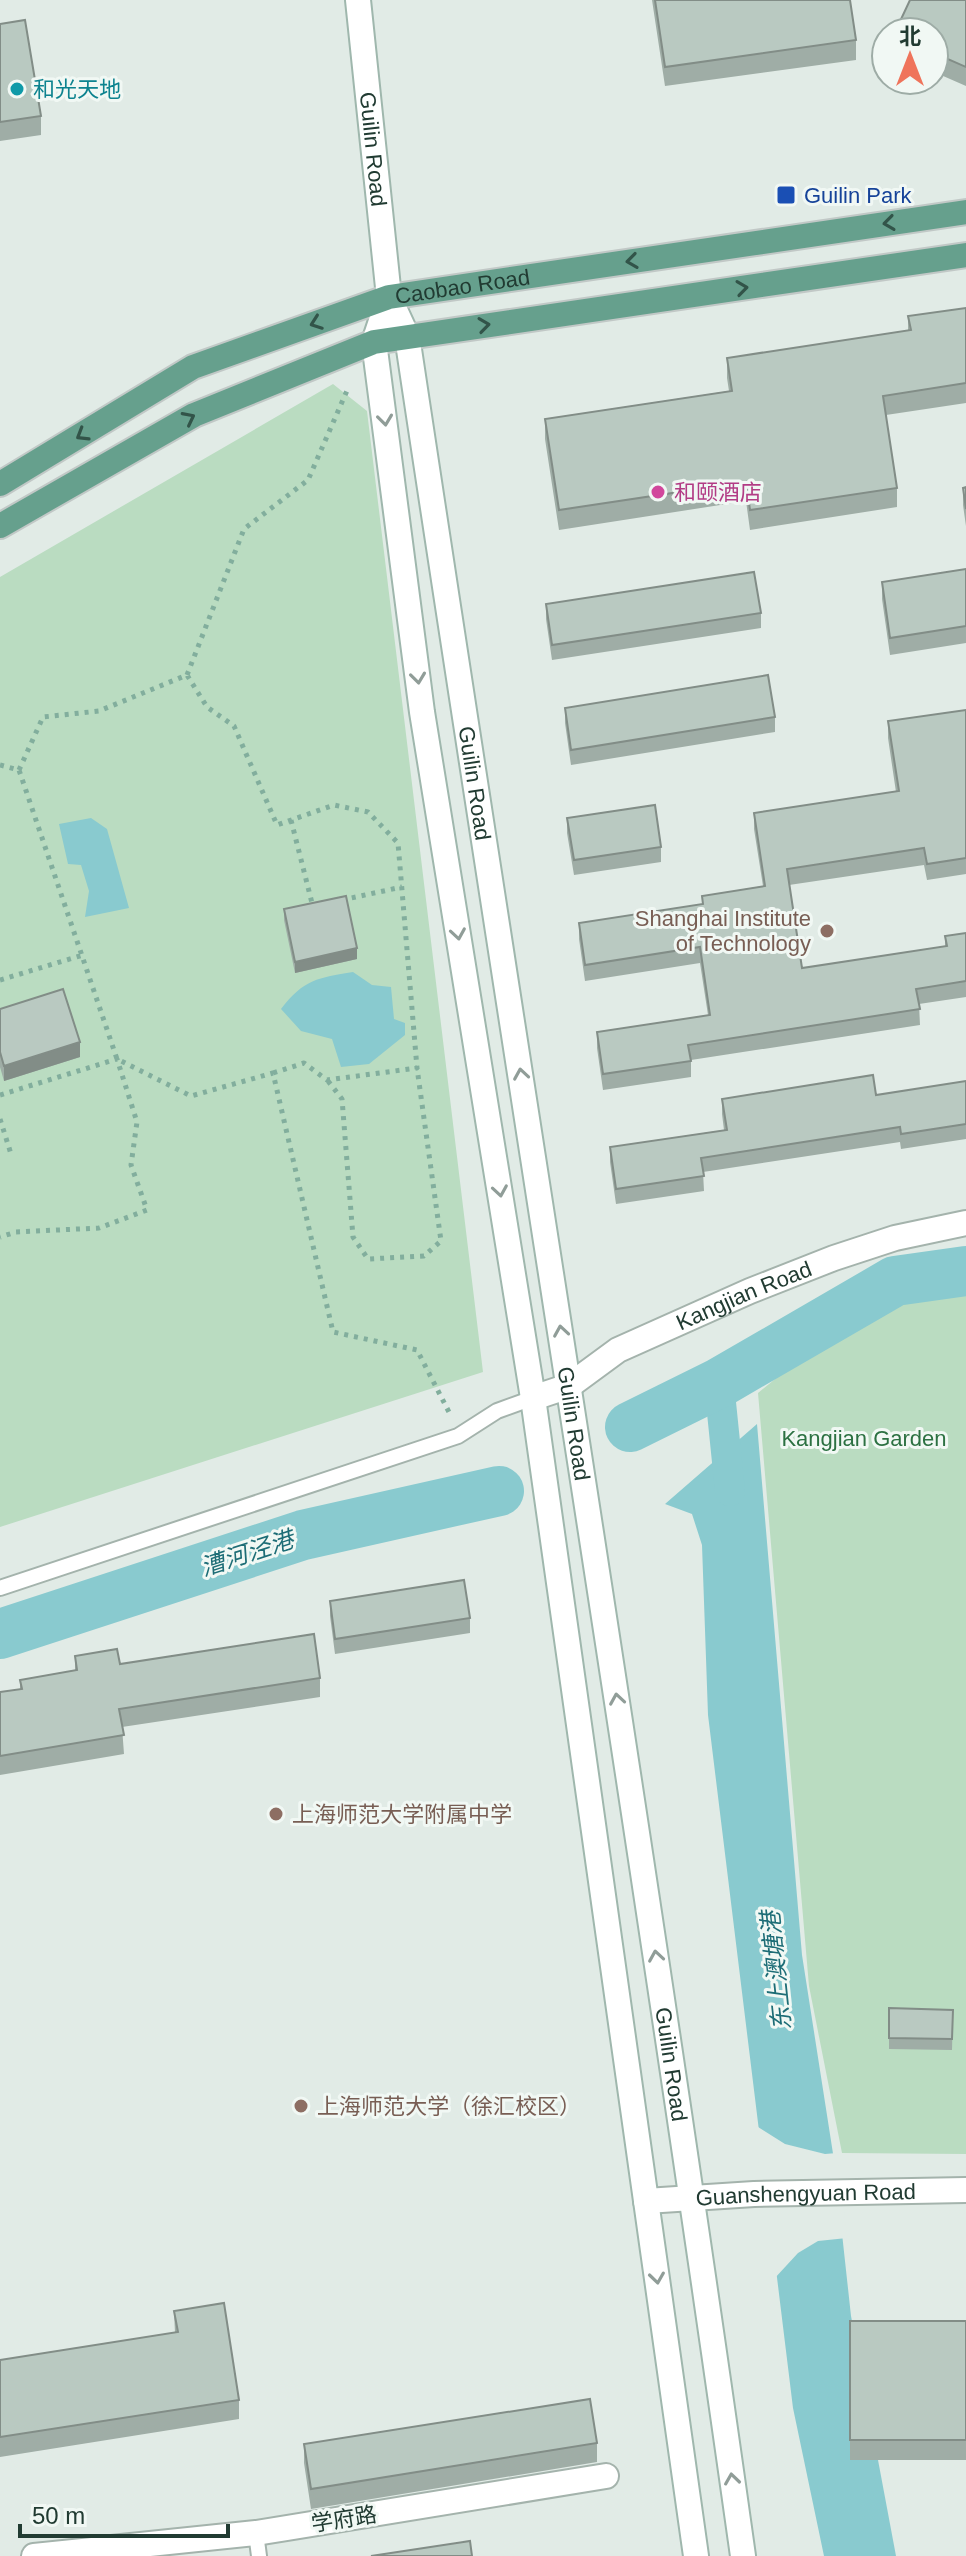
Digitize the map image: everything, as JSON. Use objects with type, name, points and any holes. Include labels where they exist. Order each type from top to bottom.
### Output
[{"type":"main road","name":"Guilin Road","points":[[358,0],[389,297],[407,336],[569,1386],[743,2556]]},
{"type":"main road","name":"Caobao Road","points":[[0,484],[193,367],[389,297],[966,212]]},
{"type":"main road","name":"Caobao Road","points":[[0,526],[194,415],[374,342],[966,255]]},
{"type":"main road","name":"Guilin Road","points":[[389,297],[374,342],[422,712],[533,1398],[696,2556]]},
{"type":"main road","name":"Kangjian Road","points":[[533,1398],[569,1386],[618,1350],[750,1291],[895,1238],[966,1223]]},
{"type":"main road","name":"Guanshengyuan Road","points":[[646,2201],[754,2194],[966,2190]]},
{"type":"main road","name":"学府路","points":[[34,2556],[258,2544],[606,2476]]},
{"type":"lane","points":[[0,1588],[458,1436],[497,1411],[533,1398]]},
{"type":"path","points":[[0,1237],[16,1232],[99,1228],[147,1210],[131,1165],[137,1122],[19,770],[43,717],[99,711],[187,675],[244,529],[308,480],[349,386]]},
{"type":"path","points":[[0,1095],[117,1059],[191,1096],[304,1063],[327,1080],[342,1099],[353,1237],[368,1259],[424,1256],[441,1241],[417,1068],[398,843],[368,812],[334,805],[277,825],[234,726],[207,707],[187,675]]},
{"type":"path","points":[[0,765],[19,770]]},
{"type":"path","points":[[291,820],[312,907],[402,887]]},
{"type":"path","points":[[0,980],[83,955]]},
{"type":"path","points":[[327,1080],[417,1068]]},
{"type":"path","points":[[273,1073],[333,1332],[417,1350],[442,1395],[458,1436]]},
{"type":"path","points":[[0,1119],[11,1154]]},
{"type":"green space","points":[[333,384],[367,411],[483,1372],[0,1527],[0,577]]},
{"type":"green space","name":"Kangjian Garden","points":[[966,1271],[966,2154],[842,2153],[809,1986],[758,1393],[895,1281]]},
{"type":"water","points":[[91,818],[107,829],[129,908],[85,917],[89,891],[81,865],[68,864],[59,824]]},
{"type":"water","points":[[353,972],[372,985],[391,987],[394,1019],[405,1023],[405,1035],[369,1064],[341,1067],[332,1039],[301,1031],[281,1009],[297,991],[312,982]]},
{"type":"water","points":[[757,1424],[802,1955],[834,2160],[851,2316],[896,2556],[824,2556],[793,2408],[708,1715],[702,1545],[692,1514],[665,1504]]},
{"type":"pier","points":[[753,2118],[758,2127],[785,2144],[825,2154],[837,2153],[838,2159],[847,2238],[818,2241],[798,2253],[774,2279]]},
{"type":"building","points":[[655,0],[850,0],[856,40],[665,67]]},
{"type":"building","points":[[910,0],[966,0],[966,67],[950,60],[950,16],[902,16]]},
{"type":"building","name":"和光天地","points":[[25,20],[41,116],[0,122],[0,24]]},
{"type":"building","points":[[966,308],[966,383],[883,396],[897,488],[750,510],[746,482],[559,510],[545,419],[732,391],[727,358],[911,330],[908,316]]},
{"type":"building","points":[[966,569],[966,626],[890,638],[882,582]]},
{"type":"building","points":[[754,572],[761,613],[552,645],[546,604]]},
{"type":"building","points":[[768,675],[775,717],[571,750],[565,708]]},
{"type":"building","points":[[966,710],[966,858],[927,864],[924,848],[787,869],[802,968],[947,946],[945,936],[966,933],[966,981],[916,989],[920,1009],[688,1045],[691,1061],[603,1074],[597,1032],[710,1015],[700,947],[585,965],[579,923],[703,904],[702,896],[765,886],[754,813],[899,791],[888,721]]},
{"type":"building","points":[[655,805],[661,847],[574,860],[567,818]]},
{"type":"building","points":[[346,896],[357,948],[295,962],[284,909]]},
{"type":"building","points":[[63,989],[80,1042],[4,1066],[0,1052],[0,1009]]},
{"type":"building","points":[[873,1075],[876,1095],[966,1081],[966,1124],[901,1134],[900,1127],[701,1158],[704,1176],[616,1189],[610,1147],[727,1130],[722,1099]]},
{"type":"building","points":[[464,1580],[470,1618],[335,1639],[330,1601]]},
{"type":"building","points":[[314,1634],[320,1678],[119,1709],[124,1735],[0,1756],[0,1692],[22,1689],[20,1680],[77,1670],[75,1656],[117,1649],[120,1664]]},
{"type":"building","points":[[889,2008],[953,2010],[952,2039],[889,2038]]},
{"type":"building","points":[[224,2303],[239,2400],[0,2437],[0,2360],[178,2332],[174,2311]]},
{"type":"building","points":[[850,2321],[966,2321],[966,2440],[850,2440]]},
{"type":"building","points":[[590,2399],[597,2443],[311,2489],[304,2444]]},
{"type":"building","points":[[470,2541],[472,2556],[371,2556]]},
{"type":"waterway","name":"漕河泾港","points":[[630,1427],[719,1383],[895,1281],[966,1271]]},
{"type":"waterway","name":"东上澳塘港","points":[[719,1383],[730,1491]]},
{"type":"waterway","name":"漕河泾港","points":[[0,1634],[303,1535],[499,1491]]},
{"type":"place","name":"和光天地","points":[[17,89]]},
{"type":"place","name":"Guilin Park","points":[[786,195]]},
{"type":"place","name":"和颐酒店","points":[[658,492]]},
{"type":"place","name":"Shanghai Institute of Technology","points":[[827,931]]},
{"type":"place","name":"上海师范大学附属中学","points":[[276,1814]]},
{"type":"place","name":"上海师范大学（徐汇校区）","points":[[301,2106]]}]
